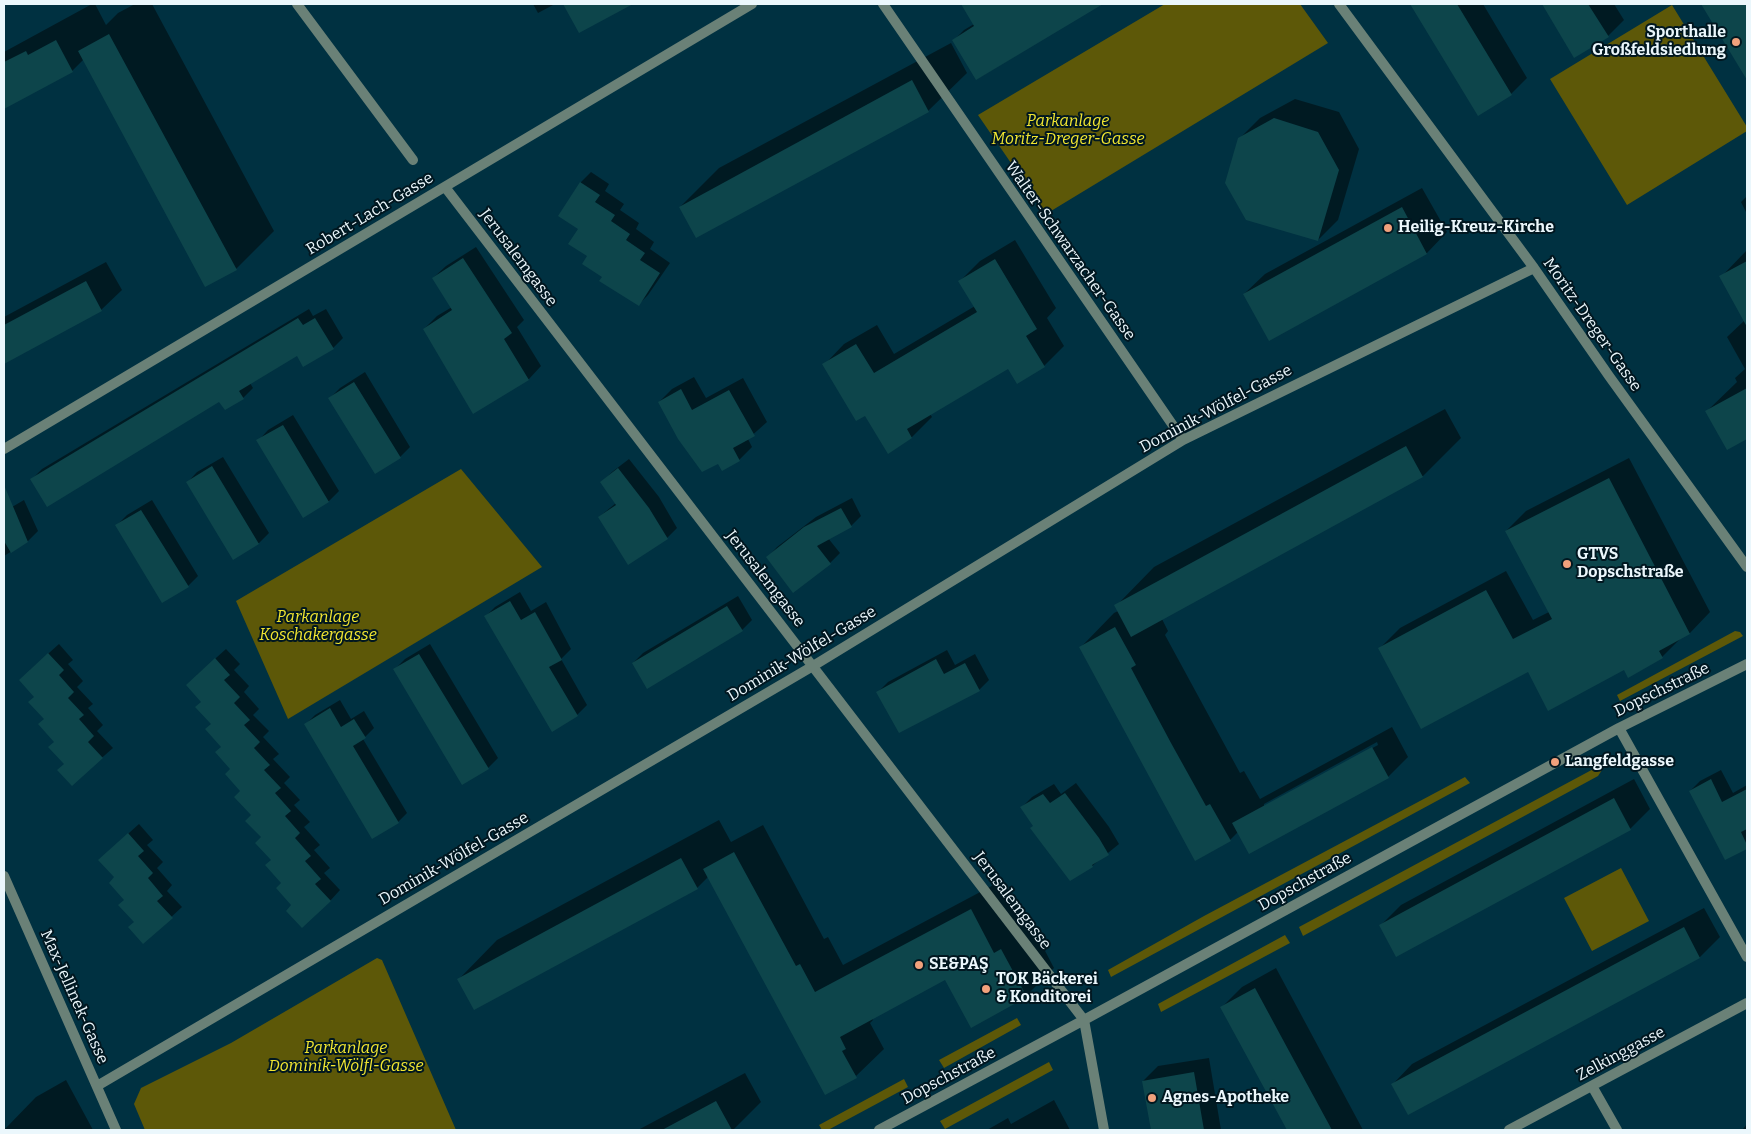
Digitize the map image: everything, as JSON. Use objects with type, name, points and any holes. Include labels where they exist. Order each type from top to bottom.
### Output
[{"type":"street","points":[[297,4],[413,160]]},
{"type":"street","name":"Robert-Lach-Gasse","points":[[4,449],[752,4]]},
{"type":"street","name":"Walter-Schwarzacher-Gasse","points":[[883,4],[1183,440]]},
{"type":"street","name":"Moritz-Dreger-Gasse","points":[[1340,4],[1534,268],[1609,376],[1747,567]]},
{"type":"street","name":"Jerusalemgasse","points":[[445,187],[1084,1020],[1104,1130]]},
{"type":"street","name":"Dominik-Wölfel-Gasse","points":[[97,1086],[813,666],[1183,440],[1534,268]]},
{"type":"street","name":"Dopschstraße","points":[[879,1130],[1619,728],[1747,664]]},
{"type":"street","points":[[1619,728],[1747,957]]},
{"type":"street","name":"Max-Jellinek-Gasse","points":[[4,876],[116,1130]]},
{"type":"street","name":"Zelkinggasse","points":[[1509,1130],[1747,1003]]},
{"type":"street","points":[[1592,1086],[1616,1130]]},
{"type":"green space","name":"Parkanlage Moritz-Dreger-Gasse","points":[[1165,4],[1300,4],[1328,43],[1046,214],[978,115]]},
{"type":"green space","points":[[1672,5],[1747,127],[1747,131],[1627,205],[1550,79]]},
{"type":"green space","name":"Parkanlage Koschakergasse","points":[[461,469],[542,567],[288,719],[236,601]]},
{"type":"green space","points":[[1735,631],[1740,632],[1743,636],[1620,701],[1617,695]]},
{"type":"green space","points":[[1599,766],[1602,770],[1598,776],[1303,936],[1299,927]]},
{"type":"green space","points":[[1465,777],[1470,783],[1111,977],[1108,970],[1204,916]]},
{"type":"green space","points":[[1621,868],[1649,921],[1592,951],[1564,898]]},
{"type":"green space","points":[[1285,935],[1290,943],[1161,1012],[1158,1004]]},
{"type":"green space","name":"Parkanlage Dominik-Wölfl-Gasse","points":[[377,958],[382,960],[456,1130],[145,1130],[134,1104],[141,1088],[231,1043]]},
{"type":"green space","points":[[1017,1018],[1021,1025],[944,1068],[939,1060]]},
{"type":"green space","points":[[1049,1062],[1053,1070],[945,1129],[940,1121]]},
{"type":"green space","points":[[904,1079],[908,1087],[828,1130],[822,1130],[819,1125]]},
{"type":"building","points":[[563,4],[633,4],[579,33]]},
{"type":"building","points":[[961,4],[1103,4],[976,80],[952,40],[974,26]]},
{"type":"building","points":[[1410,4],[1457,4],[1512,95],[1478,116]]},
{"type":"building","points":[[1542,4],[1588,4],[1609,37],[1574,58]]},
{"type":"building","name":"Sporthalle Großfeldsiedlung","points":[[1701,4],[1747,4],[1747,80]]},
{"type":"building","points":[[109,34],[237,270],[205,287],[78,51]]},
{"type":"building","points":[[56,40],[73,72],[4,109],[4,62],[26,51],[28,55]]},
{"type":"building","points":[[912,80],[929,112],[696,238],[679,207]]},
{"type":"building","points":[[1274,118],[1318,132],[1339,170],[1318,241],[1246,220],[1225,183],[1238,138]]},
{"type":"building","points":[[580,182],[600,195],[595,202],[615,215],[611,221],[630,234],[626,240],[645,253],[640,260],[660,273],[639,306],[599,281],[602,277],[582,264],[587,256],[568,244],[578,229],[558,216]]},
{"type":"building","points":[[1402,207],[1427,254],[1269,341],[1243,294]]},
{"type":"building","points":[[463,258],[512,333],[504,339],[529,380],[473,414],[423,329],[452,310],[432,278]]},
{"type":"building","points":[[995,259],[1037,329],[1026,336],[1045,367],[1017,384],[1008,369],[907,429],[912,438],[888,454],[865,416],[856,421],[822,364],[856,344],[874,373],[977,312],[958,281]]},
{"type":"building","points":[[1747,261],[1747,327],[1719,276]]},
{"type":"building","points":[[86,281],[102,311],[4,364],[4,325]]},
{"type":"building","points":[[298,318],[303,325],[315,318],[334,349],[303,367],[297,356],[239,391],[244,399],[225,410],[219,402],[47,507],[30,479]]},
{"type":"building","points":[[354,382],[401,458],[375,474],[328,398]]},
{"type":"building","points":[[1747,388],[1747,439],[1727,450],[1705,411]]},
{"type":"building","points":[[681,389],[692,410],[729,390],[755,436],[733,448],[740,461],[722,471],[718,464],[702,472],[678,439],[658,402]]},
{"type":"building","points":[[283,425],[329,502],[303,518],[256,440]]},
{"type":"building","points":[[1406,446],[1423,477],[1131,637],[1114,605]]},
{"type":"building","points":[[212,466],[259,544],[233,560],[186,482]]},
{"type":"building","points":[[618,468],[649,508],[668,539],[628,565],[598,517],[616,505],[600,482]]},
{"type":"building","points":[[1609,478],[1690,634],[1659,651],[1663,658],[1628,678],[1624,670],[1548,711],[1528,672],[1421,729],[1378,648],[1486,590],[1513,639],[1552,619],[1505,531]]},
{"type":"building","points":[[4,485],[28,542],[11,553],[4,541]]},
{"type":"building","points":[[841,508],[852,527],[817,546],[831,564],[793,593],[766,557],[804,527]]},
{"type":"building","points":[[141,510],[189,587],[162,603],[115,525]]},
{"type":"building","points":[[510,601],[521,620],[535,612],[562,660],[549,667],[578,716],[552,732],[484,616]]},
{"type":"building","points":[[727,606],[743,631],[647,689],[632,663]]},
{"type":"building","points":[[1115,627],[1136,665],[1131,668],[1171,743],[1206,806],[1210,804],[1231,841],[1195,861],[1079,647]]},
{"type":"building","points":[[48,653],[64,670],[59,675],[74,692],[68,698],[84,715],[79,719],[94,736],[88,742],[103,758],[72,786],[57,770],[64,764],[48,747],[54,742],[38,724],[44,719],[28,702],[34,697],[19,680]]},
{"type":"building","points":[[419,654],[489,769],[462,785],[393,669]]},
{"type":"building","points":[[215,658],[230,675],[224,680],[240,697],[234,703],[250,720],[244,725],[260,742],[254,748],[270,765],[264,770],[281,788],[275,793],[291,811],[285,816],[300,833],[295,838],[311,856],[305,861],[321,879],[315,884],[331,901],[302,928],[286,911],[291,905],[276,888],[281,883],[265,865],[271,860],[255,843],[261,837],[245,821],[251,815],[234,797],[240,791],[225,774],[230,769],[215,752],[221,747],[205,729],[211,724],[195,707],[201,702],[186,685]]},
{"type":"building","points":[[936,659],[944,674],[965,663],[980,691],[899,733],[876,692]]},
{"type":"building","points":[[330,708],[341,727],[354,719],[366,738],[353,746],[399,823],[372,839],[304,724]]},
{"type":"building","points":[[1372,747],[1389,778],[1249,854],[1232,823]]},
{"type":"building","points":[[1711,779],[1722,802],[1747,789],[1747,829],[1741,832],[1747,849],[1725,860],[1689,791]]},
{"type":"building","points":[[1065,793],[1099,838],[1109,855],[1070,881],[1030,828],[1033,826],[1020,807],[1043,794],[1050,803]]},
{"type":"building","points":[[1614,798],[1631,830],[1396,957],[1379,925]]},
{"type":"building","points":[[128,833],[144,851],[138,856],[153,873],[148,878],[163,896],[157,901],[173,918],[143,944],[128,927],[134,922],[118,905],[124,900],[109,883],[114,877],[98,860]]},
{"type":"building","points":[[734,852],[796,966],[800,964],[815,992],[971,909],[994,953],[1001,949],[1027,997],[971,1028],[945,980],[840,1037],[846,1049],[842,1051],[857,1078],[825,1095],[703,869]]},
{"type":"building","points":[[681,858],[698,889],[474,1010],[457,979]]},
{"type":"building","points":[[1684,927],[1700,958],[1408,1115],[1391,1084]]},
{"type":"building","points":[[1255,988],[1332,1130],[1287,1130],[1220,1007]]},
{"type":"building","points":[[1194,1072],[1204,1130],[1151,1130],[1142,1081]]},
{"type":"building","points":[[716,1101],[732,1130],[662,1130]]},
{"type":"place","name":"Sporthalle Großfeldsiedlung","points":[[1736,42]]},
{"type":"place","name":"Heilig-Kreuz-Kirche","points":[[1388,228]]},
{"type":"place","name":"GTVS Dopschstraße","points":[[1567,564]]},
{"type":"place","name":"Langfeldgasse","points":[[1555,762]]},
{"type":"place","name":"SE&PAŞ","points":[[919,965]]},
{"type":"place","name":"TOK Bäckerei & Konditorei","points":[[986,989]]},
{"type":"place","name":"Agnes-Apotheke","points":[[1152,1098]]}]
